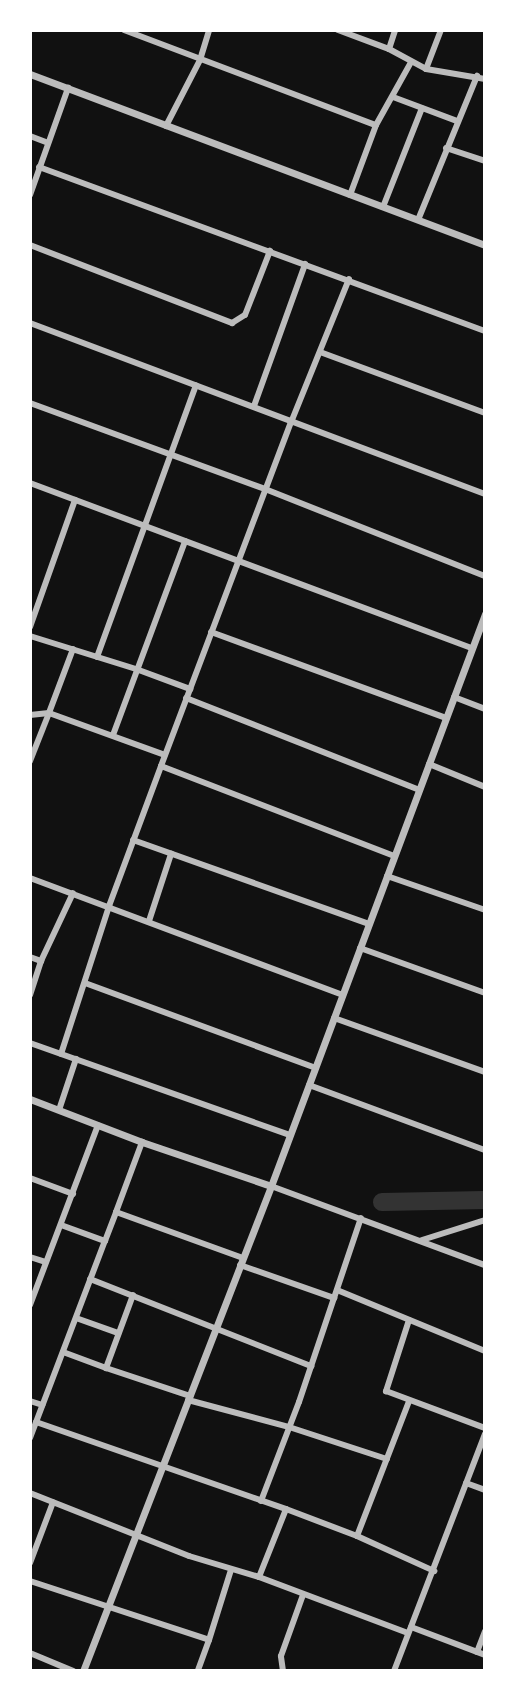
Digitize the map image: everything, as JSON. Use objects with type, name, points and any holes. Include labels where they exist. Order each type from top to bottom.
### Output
[{"type":"street","points":[[124,30],[376,125]]},
{"type":"street","points":[[166,126],[200,60],[209,30]]},
{"type":"street","points":[[338,30],[388,49],[426,69],[485,79]]},
{"type":"street","points":[[388,49],[395,30]]},
{"type":"street","points":[[426,69],[441,30]]},
{"type":"street","points":[[350,195],[376,125],[411,62]]},
{"type":"street","points":[[30,74],[485,245]]},
{"type":"street","points":[[418,220],[477,76]]},
{"type":"street","points":[[30,195],[69,88]]},
{"type":"street","points":[[393,97],[457,121]]},
{"type":"street","points":[[383,207],[422,108]]},
{"type":"street","points":[[30,136],[48,143]]},
{"type":"street","points":[[446,148],[485,161]]},
{"type":"street","points":[[39,167],[349,279],[485,332]]},
{"type":"street","points":[[30,245],[232,323],[245,315],[270,251]]},
{"type":"street","points":[[254,406],[305,264]]},
{"type":"street","points":[[62,1054],[109,906],[133,840],[265,489],[349,279]]},
{"type":"street","points":[[30,323],[485,494]]},
{"type":"street","points":[[320,352],[485,413]]},
{"type":"street","points":[[97,657],[147,526],[196,385]]},
{"type":"street","points":[[30,403],[265,489],[485,576]]},
{"type":"street","points":[[30,483],[472,648]]},
{"type":"street","points":[[30,627],[75,500]]},
{"type":"street","points":[[113,735],[135,669],[185,541]]},
{"type":"street","points":[[83,1671],[106,1606],[271,1186],[472,648],[482,628],[485,614]]},
{"type":"street","points":[[211,632],[446,718]]},
{"type":"street","points":[[30,636],[190,689]]},
{"type":"street","points":[[30,761],[73,649]]},
{"type":"street","points":[[454,697],[485,709]]},
{"type":"street","points":[[186,698],[419,790]]},
{"type":"street","points":[[30,715],[49,713],[165,755]]},
{"type":"street","points":[[429,765],[485,787]]},
{"type":"street","points":[[161,766],[394,856]]},
{"type":"street","points":[[133,840],[369,924]]},
{"type":"street","points":[[148,921],[171,854]]},
{"type":"street","points":[[387,876],[485,910]]},
{"type":"street","points":[[31,881],[109,906],[343,995]]},
{"type":"street","points":[[30,995],[41,961],[73,893]]},
{"type":"street","points":[[360,948],[485,993]]},
{"type":"street","points":[[30,957],[41,961]]},
{"type":"street","points":[[85,983],[315,1068]]},
{"type":"street","points":[[334,1018],[485,1072]]},
{"type":"street","points":[[30,1043],[290,1135]]},
{"type":"street","points":[[59,1110],[76,1059]]},
{"type":"street","points":[[309,1085],[485,1150]]},
{"type":"street","points":[[30,1099],[142,1142],[361,1218],[485,1265]]},
{"type":"street","points":[[30,1305],[45,1262],[74,1194],[98,1125]]},
{"type":"street","points":[[30,1438],[142,1142]]},
{"type":"street","points":[[30,1178],[74,1194]]},
{"type":"street","points":[[116,1212],[334,1298]]},
{"type":"street","points":[[261,1501],[311,1366],[361,1218]]},
{"type":"street","points":[[421,1240],[485,1220]]},
{"type":"street","points":[[61,1225],[105,1241]]},
{"type":"street","points":[[30,1257],[45,1262]]},
{"type":"street","points":[[90,1279],[311,1366]]},
{"type":"street","points":[[337,1290],[485,1351]]},
{"type":"street","points":[[106,1368],[133,1295]]},
{"type":"street","points":[[76,1318],[118,1333]]},
{"type":"street","points":[[410,1320],[386,1391],[485,1428]]},
{"type":"street","points":[[63,1352],[189,1398],[387,1459]]},
{"type":"street","points":[[30,1401],[42,1405]]},
{"type":"street","points":[[357,1536],[409,1401]]},
{"type":"street","points":[[36,1422],[286,1509],[357,1536],[434,1571]]},
{"type":"street","points":[[394,1671],[485,1434]]},
{"type":"street","points":[[466,1483],[485,1490]]},
{"type":"street","points":[[30,1493],[134,1535],[231,1570],[259,1577],[303,1595],[485,1655]]},
{"type":"street","points":[[30,1563],[52,1502]]},
{"type":"street","points":[[259,1577],[286,1509]]},
{"type":"street","points":[[198,1671],[231,1570]]},
{"type":"street","points":[[30,1581],[209,1640]]},
{"type":"street","points":[[283,1671],[281,1656],[303,1595]]},
{"type":"street","points":[[477,1652],[485,1631]]},
{"type":"street","points":[[30,1653],[73,1671]]},
{"type":"waterway","points":[[382,1202],[485,1200]]}]
